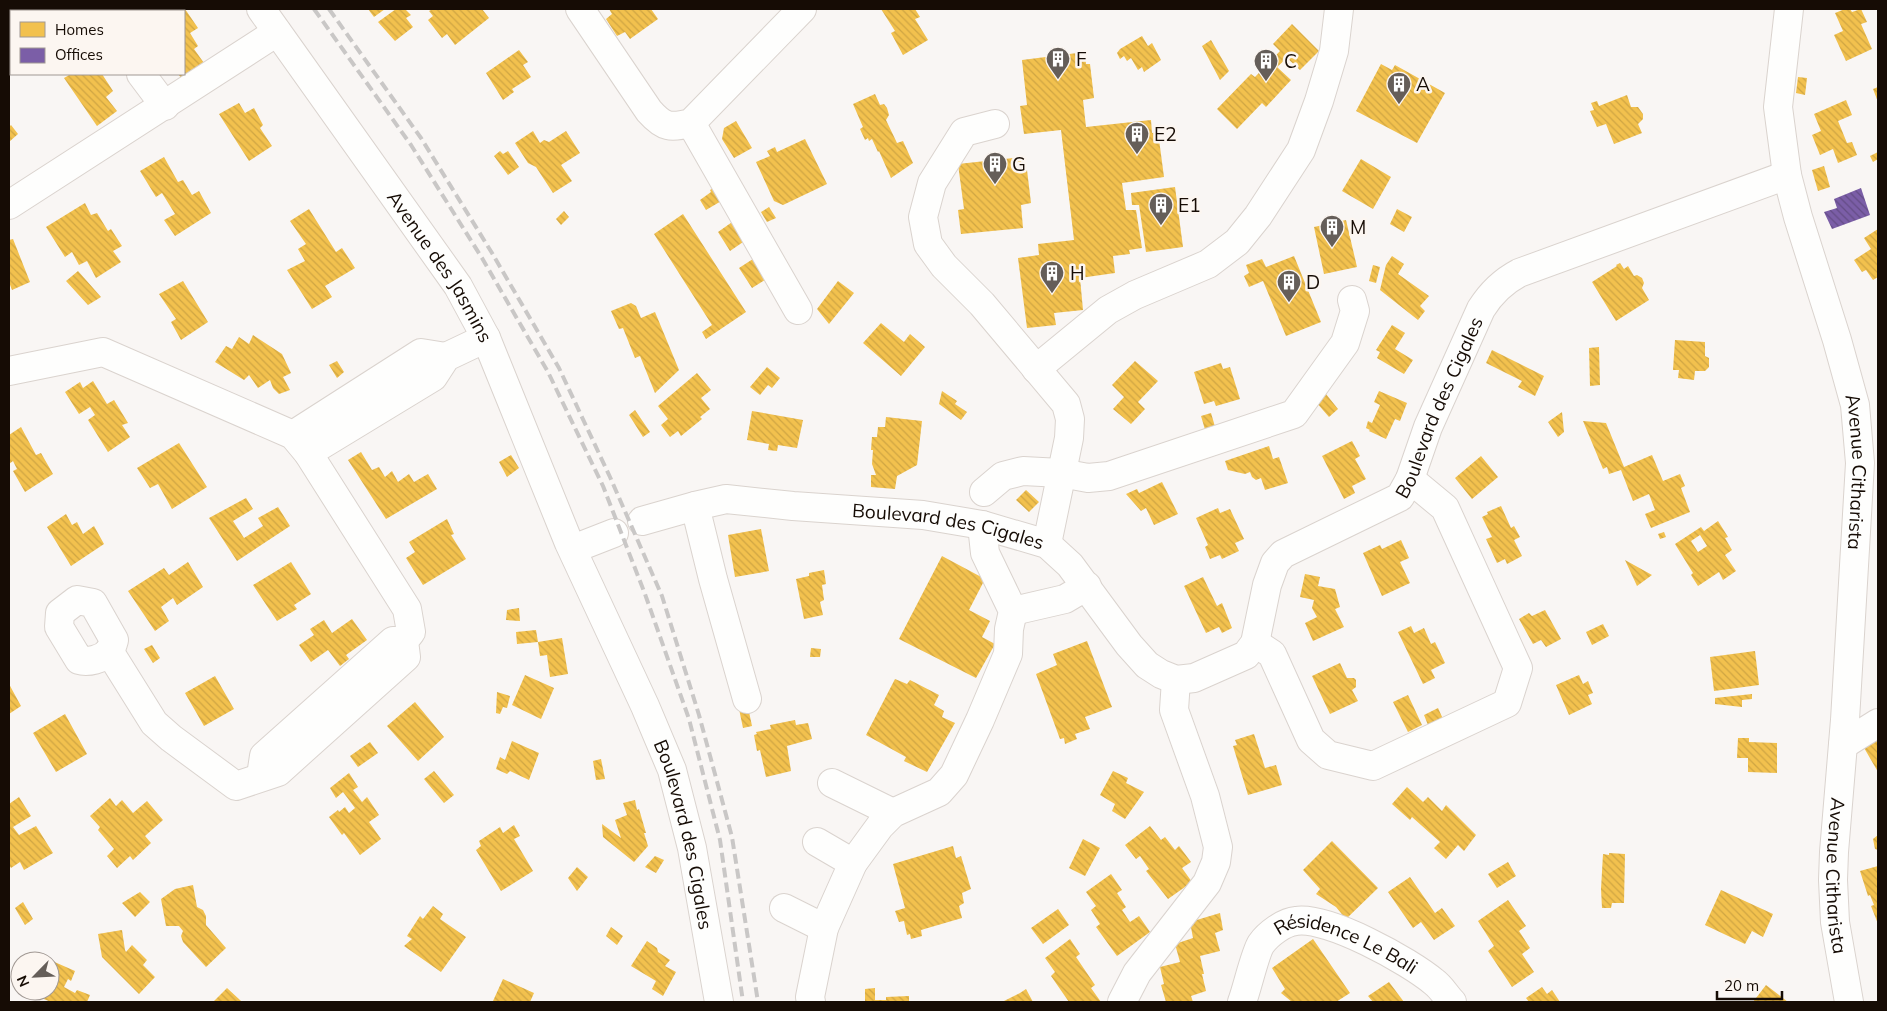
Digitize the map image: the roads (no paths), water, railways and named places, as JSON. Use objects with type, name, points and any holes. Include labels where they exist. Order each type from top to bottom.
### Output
[{"type":"street","name":"Avenue des Jasmins","points":[[261,9],[458,286],[486,338],[573,550]]},
{"type":"street","points":[[580,9],[650,112],[659,122],[668,126],[691,123],[802,9]]},
{"type":"street","points":[[1036,369],[1108,310],[1135,294],[1208,264],[1237,242],[1258,216],[1301,150],[1319,101],[1334,51],[1339,9]]},
{"type":"street","name":"Avenue Citharista","points":[[1789,9],[1778,107],[1787,176],[1837,340],[1854,404],[1860,462],[1833,880],[1835,922],[1849,1002]]},
{"type":"street","points":[[9,205],[277,32]]},
{"type":"street","points":[[142,75],[164,106]]},
{"type":"street","points":[[691,123],[798,310]]},
{"type":"street","points":[[995,124],[964,132],[932,183],[923,216],[928,244],[944,266],[982,304],[1066,404],[1070,419],[1069,438],[1047,544]]},
{"type":"street","name":"Boulevard des Cigales","points":[[1255,644],[1267,585],[1275,562],[1283,554],[1400,498],[1410,479],[1428,427],[1480,309],[1490,294],[1505,281],[1519,273],[1787,176]]},
{"type":"street","points":[[984,492],[1003,476],[1023,471],[1061,473],[1088,478],[1109,476],[1294,414],[1311,374],[1345,343],[1355,311],[1352,300]]},
{"type":"street","points":[[300,444],[421,353],[446,357],[486,338]]},
{"type":"street","points":[[9,371],[103,352],[300,444],[407,609],[411,632],[404,641],[393,641],[264,756],[261,776],[236,786],[171,738],[154,723],[109,651]]},
{"type":"street","points":[[1122,1002],[1137,973],[1207,883],[1216,862],[1218,847],[1205,796],[1174,710],[1176,680],[1194,678],[1246,655],[1255,644],[1272,654],[1311,740],[1328,755],[1373,766],[1507,703],[1518,668],[1444,508],[1410,479]]},
{"type":"street","name":"Boulevard des Cigales","points":[[642,521],[726,499],[793,506],[923,515],[982,524],[1047,544],[1070,565],[1129,645],[1148,665],[1161,674],[1176,680]]},
{"type":"street","points":[[695,506],[713,579],[747,699]]},
{"type":"street","points":[[811,1002],[810,997],[824,928],[853,862],[880,826],[893,813],[939,792],[954,775],[1008,654],[1009,629],[1013,611],[985,553],[982,524]]},
{"type":"street","points":[[573,550],[614,533]]},
{"type":"street","name":"Boulevard des Cigales","points":[[573,550],[645,706],[672,770],[692,848],[719,1002]]},
{"type":"street","points":[[1013,611],[1065,599],[1086,586]]},
{"type":"street","points":[[1843,745],[1878,723]]},
{"type":"street","points":[[832,782],[893,813]]},
{"type":"street","points":[[817,842],[853,862]]},
{"type":"street","points":[[784,908],[824,928]]},
{"type":"street","name":"Résidence Le Bali","points":[[1242,1002],[1261,944],[1276,930],[1295,921],[1314,922],[1342,931],[1396,956],[1435,982],[1452,1002]]},
{"type":"railway","points":[[314,9],[411,145],[482,258],[548,372],[603,486],[645,594],[689,719],[720,840],[743,1002]]},
{"type":"railway","points":[[329,9],[421,138],[492,253],[559,368],[610,477],[662,596],[699,715],[732,837],[758,1002]]},
{"type":"place","name":"F","points":[[1058,80]]},
{"type":"place","name":"C","points":[[1266,82]]},
{"type":"place","name":"A","points":[[1399,105]]},
{"type":"place","name":"E2","points":[[1137,155]]},
{"type":"place","name":"G","points":[[995,185]]},
{"type":"place","name":"E1","points":[[1161,226]]},
{"type":"place","name":"M","points":[[1332,248]]},
{"type":"place","name":"H","points":[[1052,294]]},
{"type":"place","name":"D","points":[[1289,303]]}]
